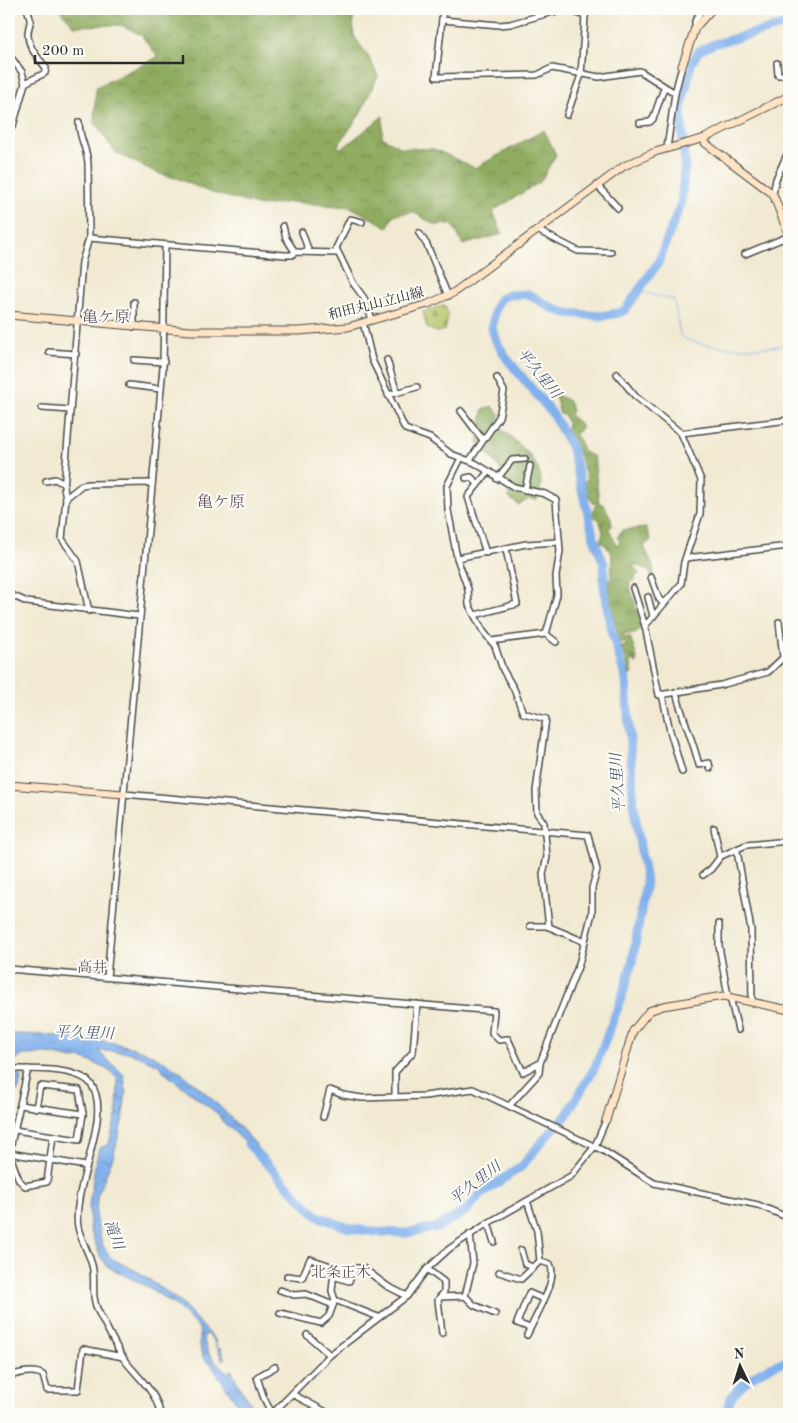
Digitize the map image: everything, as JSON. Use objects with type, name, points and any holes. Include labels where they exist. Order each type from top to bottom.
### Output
[{"type":"main road","points":[[682,66],[695,28],[711,9]]},
{"type":"main road","name":"和田丸山立山線","points":[[9,316],[165,330],[310,330],[342,328],[448,296],[633,160],[703,138],[789,96]]},
{"type":"main road","points":[[703,138],[705,143],[773,194],[789,236]]},
{"type":"main road","points":[[9,784],[124,794]]},
{"type":"main road","points":[[606,1120],[632,1032],[643,1016],[663,1006],[729,997],[789,1010]]},
{"type":"street","points":[[25,83],[45,73],[46,68],[31,48],[28,34],[32,23],[28,9]]},
{"type":"street","points":[[443,9],[436,77],[537,75],[552,68],[562,68],[581,75],[615,76],[632,71],[640,71],[664,88],[675,93]]},
{"type":"street","points":[[567,115],[581,75],[585,16],[589,9]]},
{"type":"street","points":[[695,28],[694,21],[702,9]]},
{"type":"street","points":[[442,20],[510,24],[553,12],[568,10],[585,16]]},
{"type":"street","points":[[9,55],[22,72],[25,83],[13,126]]},
{"type":"street","points":[[776,62],[778,75],[789,75]]},
{"type":"street","points":[[669,148],[675,93],[682,66]]},
{"type":"street","points":[[640,122],[650,122],[654,119],[664,88]]},
{"type":"street","points":[[79,122],[79,135],[87,154],[89,238],[82,262],[64,484],[64,495],[66,498],[62,539],[78,560],[89,611]]},
{"type":"street","points":[[773,194],[776,179],[789,150]]},
{"type":"street","points":[[598,185],[618,208]]},
{"type":"street","points":[[362,222],[350,219],[338,242],[337,253],[364,298],[372,319]]},
{"type":"street","points":[[283,226],[286,238],[294,252]]},
{"type":"street","points":[[537,230],[578,251],[611,252]]},
{"type":"street","points":[[302,232],[309,252]]},
{"type":"street","points":[[419,233],[427,245],[448,296]]},
{"type":"street","points":[[745,254],[789,236]]},
{"type":"street","points":[[89,238],[284,255],[292,255],[294,252],[337,253]]},
{"type":"street","points":[[107,977],[162,389],[166,245]]},
{"type":"street","points":[[134,302],[134,328]]},
{"type":"street","points":[[363,322],[372,360],[405,429],[430,438],[451,454],[470,460],[497,479],[525,490],[545,494],[556,500],[560,556],[556,576],[557,595],[546,634]]},
{"type":"street","points":[[49,352],[76,354]]},
{"type":"street","points":[[134,360],[164,362]]},
{"type":"street","points":[[387,360],[397,393]]},
{"type":"street","points":[[617,374],[635,396],[681,433],[701,480],[700,514],[686,558],[679,589],[663,603],[645,626]]},
{"type":"street","points":[[470,460],[482,439],[499,417],[504,391],[497,378]]},
{"type":"street","points":[[130,385],[162,389]]},
{"type":"street","points":[[388,395],[416,387]]},
{"type":"street","points":[[42,408],[70,410]]},
{"type":"street","points":[[461,411],[482,439]]},
{"type":"street","points":[[681,433],[789,420]]},
{"type":"street","points":[[461,458],[447,486],[448,510],[457,558],[468,589],[469,605],[483,631],[491,641],[502,670],[514,689],[523,713],[546,718],[536,791],[537,813],[544,823],[545,833],[546,857],[543,874],[549,927]]},
{"type":"street","points":[[497,479],[512,460],[525,459]]},
{"type":"street","points":[[525,490],[530,466]]},
{"type":"street","points":[[486,553],[468,502],[470,494],[488,472]]},
{"type":"street","points":[[466,478],[471,477],[478,484]]},
{"type":"street","points":[[46,481],[55,479],[64,484]]},
{"type":"street","points":[[66,498],[82,485],[152,483]]},
{"type":"street","points":[[457,558],[479,552],[486,553],[526,544],[558,542]]},
{"type":"street","points":[[686,558],[789,546]]},
{"type":"street","points":[[475,615],[517,604],[506,549]]},
{"type":"street","points":[[651,577],[659,599],[663,603]]},
{"type":"street","points":[[633,588],[645,626],[659,695],[721,685],[768,672],[789,652]]},
{"type":"street","points":[[9,594],[27,602],[140,616]]},
{"type":"street","points":[[648,596],[652,616]]},
{"type":"street","points":[[779,622],[783,657]]},
{"type":"street","points":[[491,641],[546,634],[556,642]]},
{"type":"street","points":[[676,692],[684,724],[694,743],[698,765],[710,763],[710,768]]},
{"type":"street","points":[[662,694],[682,772]]},
{"type":"street","points":[[124,794],[545,833],[588,835],[597,870],[592,888],[593,904],[585,942],[540,1063],[539,1073],[509,1106]]},
{"type":"street","points":[[714,828],[720,857]]},
{"type":"street","points":[[703,875],[711,870],[720,857],[737,851],[746,845],[788,841],[789,879]]},
{"type":"street","points":[[737,851],[751,930],[752,1001]]},
{"type":"street","points":[[719,924],[719,946],[738,1030]]},
{"type":"street","points":[[530,926],[549,927],[585,942]]},
{"type":"street","points":[[9,969],[494,1011],[492,1033],[499,1040],[508,1039],[523,1072],[540,1063]]},
{"type":"street","points":[[395,1097],[394,1072],[413,1052],[418,1004]]},
{"type":"street","points":[[9,1069],[28,1069],[82,1076],[90,1083],[96,1094],[99,1111],[78,1200],[78,1224],[93,1270],[93,1299],[123,1357],[155,1397],[160,1414]]},
{"type":"street","points":[[28,1069],[9,1153],[19,1180],[24,1186],[47,1182],[53,1136]]},
{"type":"street","points":[[15,1130],[79,1140],[83,1114],[79,1090],[46,1085],[40,1086],[36,1108]]},
{"type":"street","points":[[323,1117],[330,1090],[343,1095],[362,1098],[425,1096],[473,1089],[595,1146],[616,1157],[654,1183],[758,1205],[789,1218]]},
{"type":"street","points":[[20,1105],[83,1114]]},
{"type":"street","points":[[276,1367],[257,1377],[262,1389],[262,1399],[272,1414],[330,1355],[407,1296],[427,1269],[470,1234],[565,1180],[578,1170],[595,1146],[606,1120]]},
{"type":"street","points":[[9,1153],[86,1166]]},
{"type":"street","points":[[527,1201],[537,1232],[540,1261]]},
{"type":"street","points":[[488,1223],[494,1242]]},
{"type":"street","points":[[465,1296],[473,1263],[470,1234]]},
{"type":"street","points":[[521,1250],[525,1264],[532,1267]]},
{"type":"street","points":[[280,1313],[321,1323],[329,1316],[334,1303],[332,1267],[310,1258],[302,1278],[287,1276]]},
{"type":"street","points":[[498,1272],[521,1279],[540,1261]]},
{"type":"street","points":[[527,1335],[552,1281],[553,1270],[550,1264],[540,1261]]},
{"type":"street","points":[[334,1276],[348,1281],[356,1268],[363,1268],[386,1286],[407,1296]]},
{"type":"street","points":[[427,1269],[444,1282],[444,1292],[438,1300],[442,1332]]},
{"type":"street","points":[[280,1290],[294,1295],[306,1294],[378,1317]]},
{"type":"street","points":[[530,1328],[517,1323],[529,1293],[544,1299]]},
{"type":"street","points":[[439,1297],[465,1296],[474,1305],[495,1314]]},
{"type":"street","points":[[307,1335],[330,1355]]},
{"type":"street","points":[[9,1376],[18,1373],[39,1373],[43,1375],[47,1390],[78,1390],[83,1349],[123,1357]]},
{"type":"street","points":[[292,1394],[330,1414]]},
{"type":"street","points":[[314,1414],[317,1408]]},
{"type":"green space","points":[[59,9],[368,9],[353,17],[354,36],[368,56],[378,76],[359,116],[337,147],[343,148],[383,116],[382,137],[401,148],[434,149],[475,168],[544,130],[556,155],[540,182],[493,211],[502,234],[463,245],[452,224],[435,225],[413,212],[393,215],[388,227],[350,207],[291,202],[261,206],[209,192],[179,179],[160,174],[116,153],[94,122],[96,87],[158,57],[141,35],[121,25],[74,26]]},
{"type":"green space","points":[[445,305],[448,316],[445,330],[437,332],[427,328],[423,312]]},
{"type":"green space","points":[[550,391],[569,401],[572,410],[570,415],[582,426],[578,432],[575,431],[584,452],[594,457],[599,503],[594,504],[587,494],[589,491],[586,490],[584,482],[587,479],[578,451],[572,444],[566,429],[568,426],[564,414],[560,414],[556,399]]},
{"type":"green space","points":[[492,406],[499,413],[499,427],[525,450],[537,467],[541,488],[537,500],[529,499],[519,505],[509,498],[503,474],[478,443],[483,410]]},
{"type":"green space","points":[[603,503],[611,518],[612,526],[609,529],[617,546],[620,541],[617,538],[622,530],[646,528],[651,540],[644,546],[653,566],[654,576],[648,570],[634,564],[639,573],[633,581],[629,582],[643,627],[635,633],[623,634],[625,638],[630,636],[637,658],[637,664],[633,657],[631,664],[633,673],[630,676],[624,652],[620,647],[626,646],[626,642],[620,643],[612,609],[607,599],[608,579],[610,581],[611,578],[612,554],[604,543],[600,542],[603,532],[599,519],[592,516],[595,506]]},
{"type":"water","points":[[9,1034],[82,1038],[138,1049],[152,1055],[167,1063],[195,1084],[256,1144],[256,1152],[222,1121],[218,1114],[166,1074],[159,1065],[128,1052],[98,1051],[124,1075],[126,1091],[122,1122],[113,1157],[97,1197],[96,1216],[102,1244],[111,1258],[140,1273],[180,1302],[212,1336],[216,1342],[215,1344],[207,1334],[203,1337],[209,1353],[224,1370],[229,1373],[231,1369],[240,1388],[258,1414],[251,1414],[245,1409],[247,1414],[244,1414],[210,1363],[203,1357],[200,1348],[199,1328],[176,1306],[148,1287],[108,1267],[100,1256],[90,1229],[89,1205],[96,1160],[100,1148],[109,1144],[117,1113],[118,1080],[106,1069],[82,1058],[74,1059],[49,1054],[23,1055],[13,1063],[9,1063]]},
{"type":"water","points":[[9,1074],[22,1076],[18,1091],[11,1090],[9,1099]]},
{"type":"water","points":[[217,1347],[219,1350],[220,1348],[225,1359],[223,1360]]},
{"type":"waterway","name":"平久里川","points":[[248,1144],[317,1216],[349,1228],[375,1232],[406,1233],[438,1227],[466,1211],[480,1195],[522,1166],[566,1116],[595,1067],[619,1005],[632,963],[646,882],[634,809],[626,680],[611,630],[604,586],[604,564],[594,538],[571,446],[552,413],[507,359],[495,339],[492,328],[495,309],[500,299],[509,295],[528,294],[552,308],[566,313],[601,316],[625,310],[658,263],[681,203],[685,164],[681,109],[691,64],[699,51],[714,44],[789,24]]},
{"type":"waterway","points":[[638,291],[674,300],[680,335],[687,340],[715,346],[750,348],[789,344]]},
{"type":"waterway","name":"滝川","points":[[728,1414],[728,1405],[733,1396],[749,1379],[770,1367],[789,1361]]},
{"type":"district","name":"亀ケ原","points":[[106,318]]},
{"type":"district","name":"亀ケ原","points":[[221,503]]},
{"type":"district","name":"高井","points":[[92,968]]},
{"type":"district","name":"北条正木","points":[[341,1273]]}]
